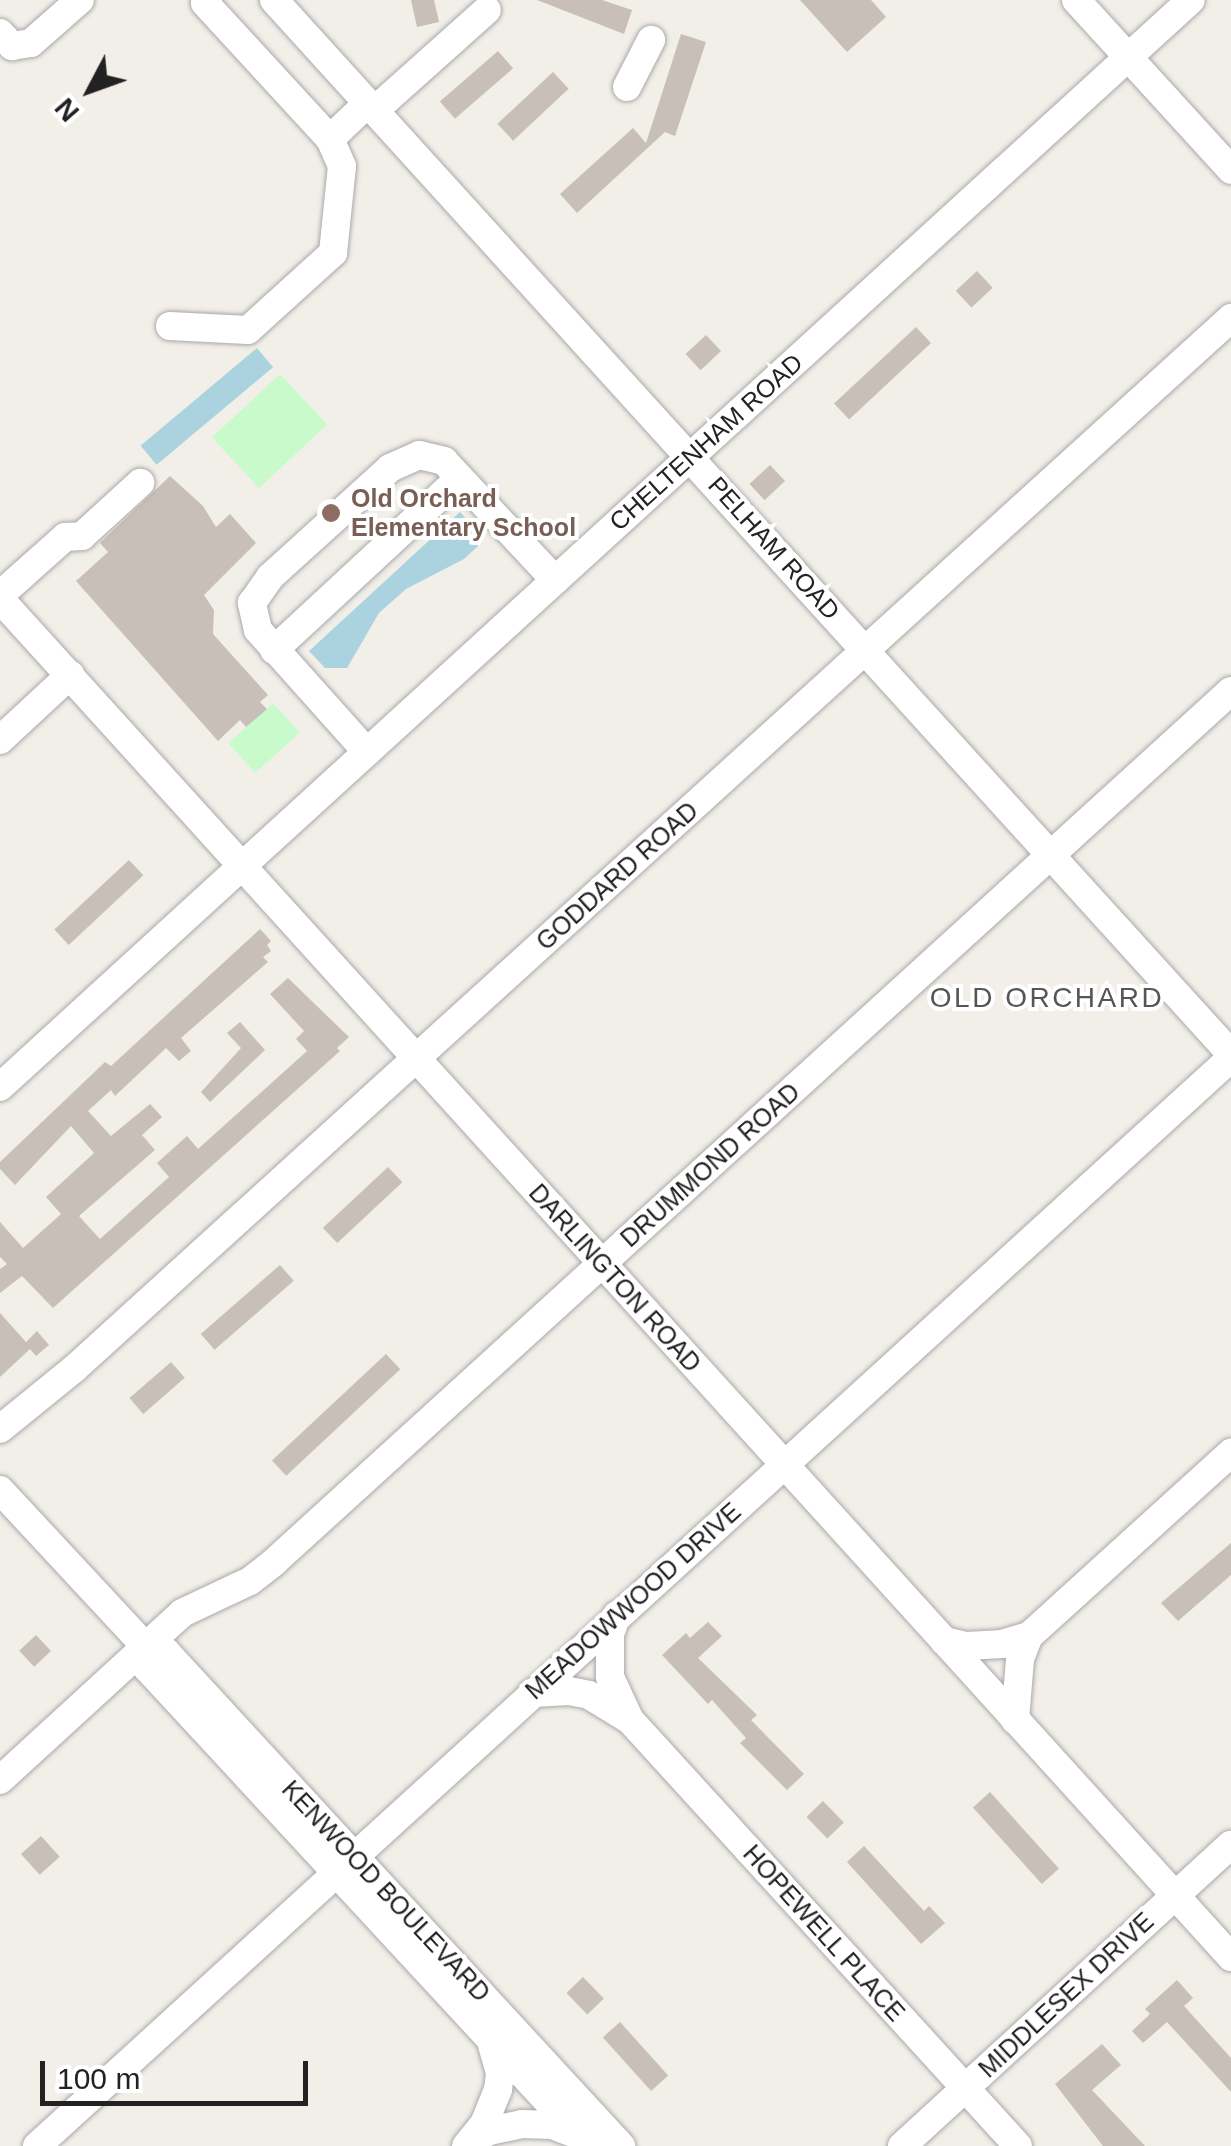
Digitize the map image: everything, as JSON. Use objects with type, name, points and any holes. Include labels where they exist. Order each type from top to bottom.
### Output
[{"type":"street","points":[[0,34],[12,46],[32,43],[80,0]]},
{"type":"street","name":"PELHAM ROAD","points":[[274,0],[1231,1056]]},
{"type":"street","points":[[1076,0],[1231,170]]},
{"type":"street","name":"CHELTENHAM ROAD","points":[[0,1087],[1191,0]]},
{"type":"street","points":[[170,326],[248,330],[333,253],[342,166],[330,139],[205,1]]},
{"type":"street","points":[[330,139],[487,10]]},
{"type":"street","points":[[627,87],[651,40]]},
{"type":"street","name":"GODDARD ROAD","points":[[0,1430],[75,1368],[1231,318]]},
{"type":"street","points":[[367,752],[274,650],[252,615],[252,603],[270,577],[404,459],[434,457],[460,478],[555,580]]},
{"type":"street","points":[[274,650],[460,478]]},
{"type":"street","points":[[0,597],[66,537],[82,536],[140,483]]},
{"type":"street","name":"DARLINGTON ROAD","points":[[0,597],[1231,1957]]},
{"type":"street","points":[[0,740],[70,675]]},
{"type":"street","name":"DRUMMOND ROAD","points":[[0,1780],[182,1613],[250,1581],[274,1562],[1231,691]]},
{"type":"street","name":"MEADOWWOOD DRIVE","points":[[36,2146],[1231,1056]]},
{"type":"street","points":[[1014,1720],[1020,1659],[1028,1636],[1231,1453]]},
{"type":"street","name":"KENWOOD BOULEVARD","points":[[0,1490],[145,1646],[166,1652],[343,1864],[588,2133],[622,2146]]},
{"type":"street","name":"HOPEWELL PLACE","points":[[617,1615],[610,1634],[610,1677],[616,1698],[630,1720],[1018,2146]]},
{"type":"street","points":[[944,1641],[984,1646],[1028,1636]]},
{"type":"street","name":"HOPEWELL PLACE","points":[[532,1693],[590,1695],[630,1720]]},
{"type":"street","name":"MIDDLESEX DRIVE","points":[[902,2146],[1231,1845]]},
{"type":"street","points":[[469,2144],[484,2124],[498,2090],[498,2030]]},
{"type":"street","points":[[469,2144],[505,2126],[537,2123],[588,2133]]},
{"type":"green space","points":[[280,374],[327,424],[259,488],[212,437]]},
{"type":"green space","points":[[273,703],[300,733],[255,773],[228,743]]},
{"type":"water","points":[[257,348],[273,367],[157,465],[141,446]]},
{"type":"water","points":[[460,512],[470,523],[478,546],[464,559],[406,589],[379,613],[347,668],[325,668],[309,651]]},
{"type":"building","points":[[411,0],[434,0],[439,22],[417,27]]},
{"type":"building","points":[[537,0],[602,0],[632,10],[624,34]]},
{"type":"building","points":[[800,0],[871,0],[886,17],[847,52]]},
{"type":"building","points":[[681,34],[706,42],[675,136],[665,132],[577,213],[560,194],[633,128],[646,143]]},
{"type":"building","points":[[498,51],[513,68],[455,119],[440,102]]},
{"type":"building","points":[[553,72],[569,89],[513,141],[497,124]]},
{"type":"building","points":[[977,271],[993,288],[971,308],[956,291]]},
{"type":"building","points":[[916,327],[931,343],[849,419],[834,403]]},
{"type":"building","points":[[706,335],[721,351],[701,370],[686,354]]},
{"type":"building","points":[[770,465],[785,481],[765,500],[750,484]]},
{"type":"building","points":[[170,476],[203,506],[216,527],[230,514],[256,543],[204,595],[214,610],[213,634],[268,695],[260,702],[267,709],[246,727],[240,720],[218,741],[76,581],[108,552],[100,543]]},
{"type":"building","points":[[129,860],[143,875],[69,945],[54,930]]},
{"type":"building","points":[[260,929],[271,941],[267,945],[271,951],[263,957],[268,962],[181,1038],[191,1051],[179,1061],[166,1048],[115,1096],[111,1090],[88,1111],[111,1136],[150,1104],[162,1117],[142,1135],[155,1150],[79,1216],[100,1239],[169,1177],[157,1163],[187,1136],[198,1149],[307,1051],[296,1039],[304,1031],[270,994],[288,978],[349,1037],[337,1048],[340,1051],[53,1308],[22,1276],[0,1293],[0,1269],[7,1264],[0,1257],[0,1222],[23,1248],[61,1214],[46,1197],[94,1153],[71,1126],[15,1185],[0,1169],[0,1162],[105,1062],[111,1066]]},
{"type":"building","points":[[240,1022],[265,1050],[210,1102],[201,1092],[241,1048],[227,1033]]},
{"type":"building","points":[[388,1167],[402,1182],[337,1243],[323,1228]]},
{"type":"building","points":[[280,1265],[294,1281],[215,1350],[201,1334]]},
{"type":"building","points":[[0,1313],[26,1342],[37,1331],[49,1345],[36,1356],[30,1349],[0,1377]]},
{"type":"building","points":[[386,1354],[400,1369],[286,1476],[272,1460]]},
{"type":"building","points":[[171,1362],[185,1378],[143,1414],[129,1398]]},
{"type":"building","points":[[1231,1543],[1231,1575],[1178,1621],[1161,1603]]},
{"type":"building","points":[[708,1622],[722,1636],[698,1658],[757,1715],[751,1720],[804,1774],[787,1790],[740,1743],[746,1738],[712,1700],[708,1704],[662,1655],[686,1633],[690,1638]]},
{"type":"building","points":[[36,1635],[51,1651],[34,1667],[19,1651]]},
{"type":"building","points":[[990,1792],[1059,1869],[1042,1884],[973,1807]]},
{"type":"building","points":[[823,1801],[844,1823],[827,1839],[806,1817]]},
{"type":"building","points":[[41,1836],[60,1857],[40,1875],[21,1854]]},
{"type":"building","points":[[864,1846],[924,1911],[929,1906],[945,1923],[921,1944],[847,1862]]},
{"type":"building","points":[[583,1977],[604,1999],[587,2015],[566,1993]]},
{"type":"building","points":[[1177,1980],[1193,1998],[1184,2006],[1231,2058],[1231,2092],[1167,2022],[1143,2043],[1132,2031],[1150,2014],[1145,2009]]},
{"type":"building","points":[[620,2022],[668,2076],[651,2091],[603,2037]]},
{"type":"building","points":[[1102,2044],[1121,2065],[1092,2090],[1145,2146],[1103,2146],[1055,2084]]},
{"type":"place","name":"Old Orchard Elementary School","points":[[331,513]]},
{"type":"district","name":"OLD ORCHARD","points":[[1047,998]]}]
